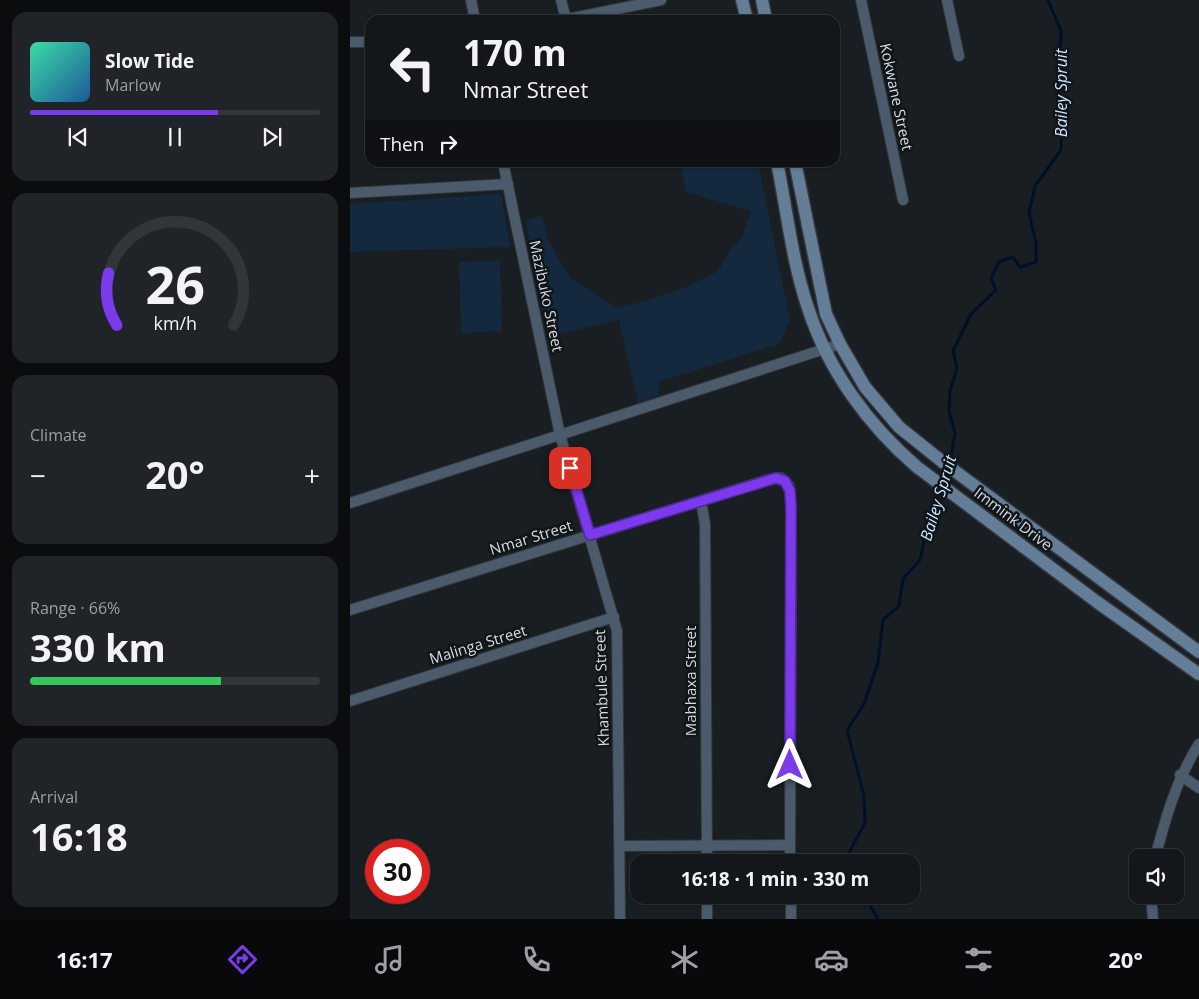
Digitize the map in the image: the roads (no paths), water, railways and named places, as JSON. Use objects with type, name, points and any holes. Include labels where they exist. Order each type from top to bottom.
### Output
[{"type":"main road","points":[[742,0],[746,15]]},
{"type":"main road","points":[[762,0],[765,15]]},
{"type":"main road","name":"Immink Drive","points":[[778,167],[801,285],[808,309],[825,351],[853,397],[874,424],[894,448],[940,485],[1120,619],[1199,674]]},
{"type":"main road","name":"Immink Drive","points":[[796,167],[826,314],[840,344],[865,387],[899,427],[944,463],[1199,652]]},
{"type":"street","points":[[471,0],[474,15]]},
{"type":"street","points":[[561,0],[563,15]]},
{"type":"street","name":"Kokwane Street","points":[[861,0],[902,200]]},
{"type":"street","points":[[947,0],[959,56]]},
{"type":"street","points":[[587,15],[653,1]]},
{"type":"street","points":[[350,42],[365,42]]},
{"type":"street","name":"Mazibuko Street","points":[[505,167],[560,435]]},
{"type":"street","points":[[350,193],[508,184]]},
{"type":"street","points":[[350,503],[825,351],[840,344]]},
{"type":"street","name":"Khambule Street","points":[[560,435],[614,617],[618,644],[620,919]]},
{"type":"street","name":"Nmar Street","points":[[350,610],[776,478],[785,481],[790,491],[790,854]]},
{"type":"street","name":"Mabhaxa Street","points":[[701,501],[705,524],[707,854]]},
{"type":"street","name":"Malinga Street","points":[[350,701],[614,617]]},
{"type":"street","points":[[1158,849],[1180,775],[1199,744]]},
{"type":"street","points":[[1180,775],[1199,788]]},
{"type":"street","points":[[620,846],[790,844]]},
{"type":"street","points":[[707,904],[707,919]]},
{"type":"street","points":[[790,904],[791,919]]},
{"type":"street","points":[[1152,904],[1153,919]]},
{"type":"waterway","name":"Bailey Spruit","points":[[950,462],[955,433],[949,411],[950,391],[957,368],[953,351],[971,314],[996,290],[991,278],[999,262],[1013,257],[1020,267],[1036,262],[1036,243],[1029,213],[1035,186],[1061,150],[1062,131],[1058,104],[1061,31],[1048,0]]},
{"type":"waterway","name":"Bailey Spruit","points":[[848,854],[865,823],[864,796],[847,730],[864,704],[878,663],[883,620],[899,606],[903,579],[920,560],[928,522],[940,489]]},
{"type":"waterway","name":"Bailey Spruit","points":[[869,904],[878,919]]}]
